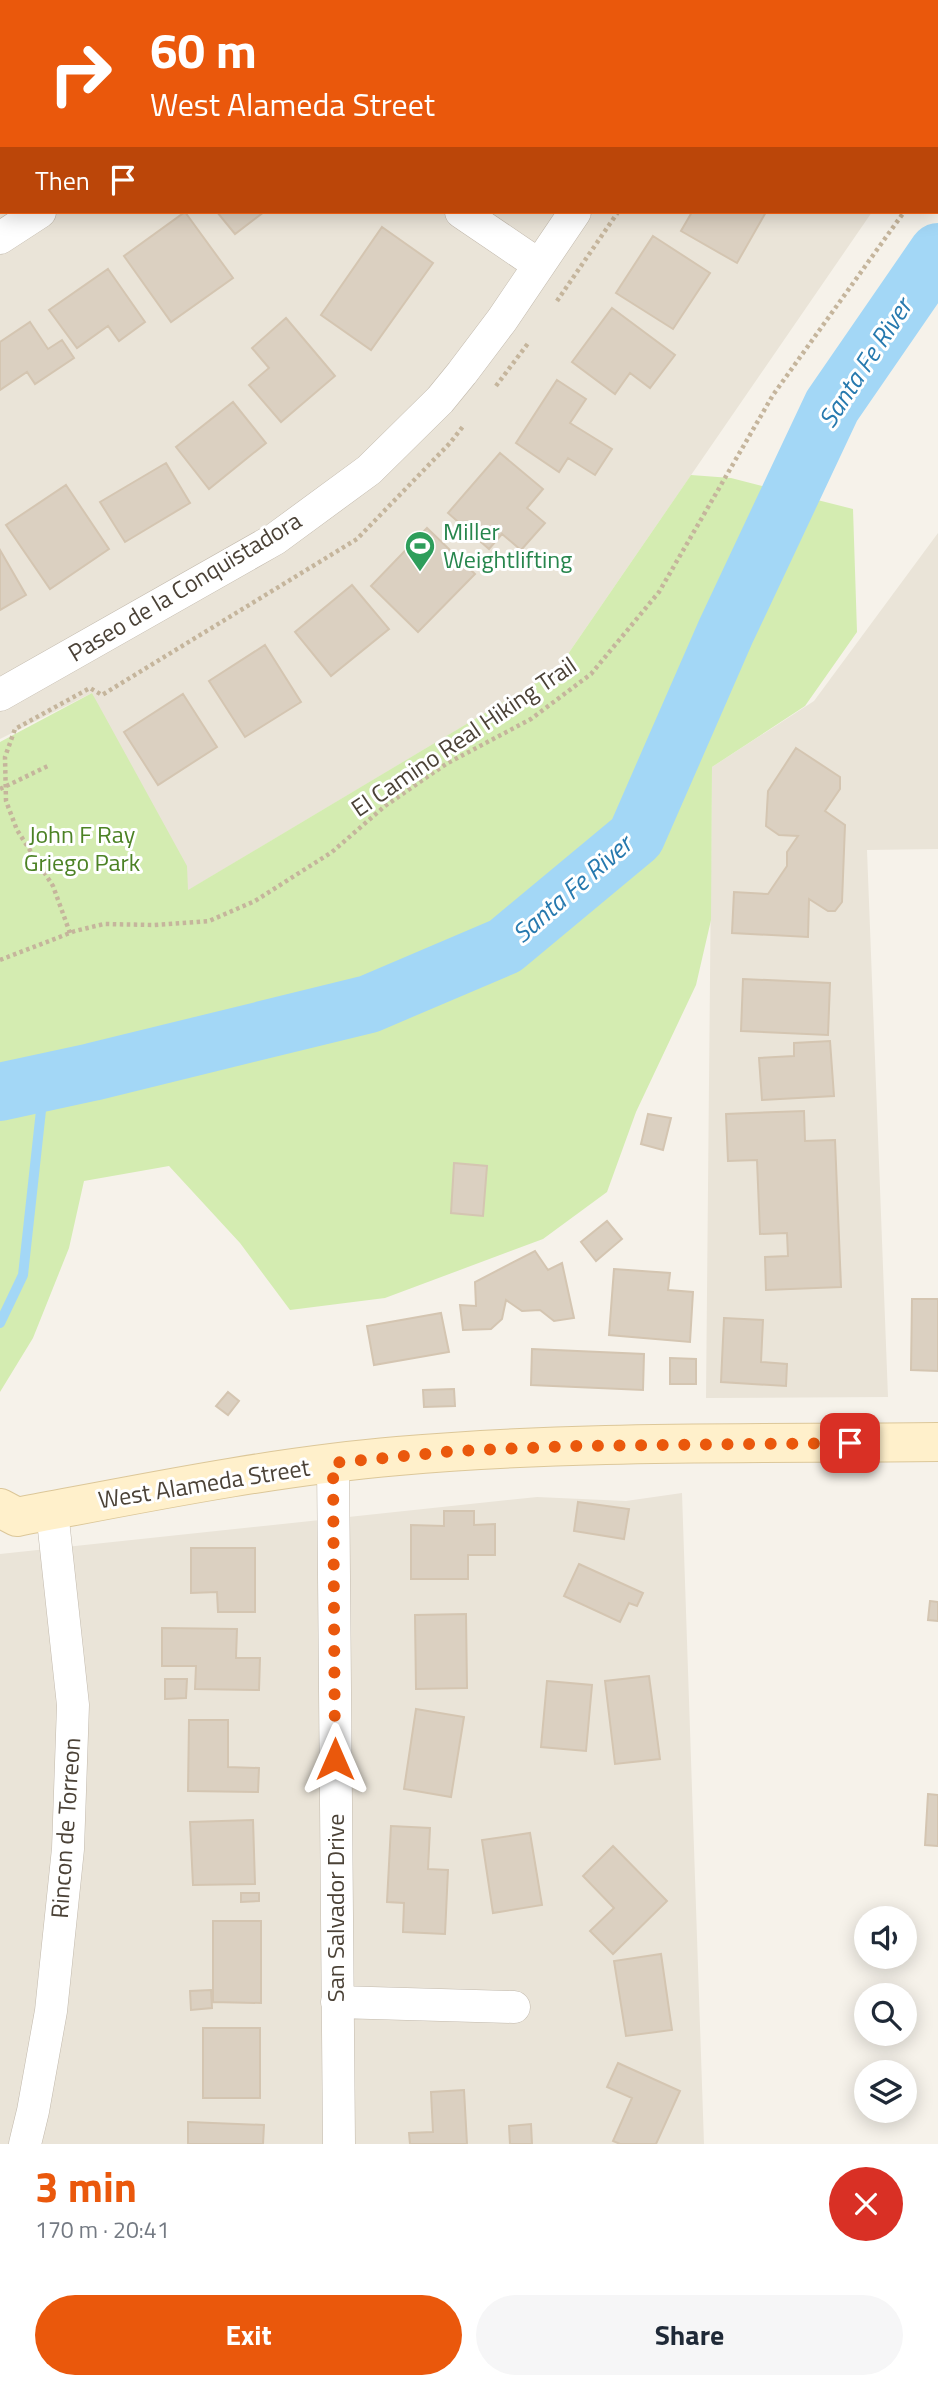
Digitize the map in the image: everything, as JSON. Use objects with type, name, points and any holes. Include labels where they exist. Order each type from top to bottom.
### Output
[{"type":"street","points":[[0,238],[37,214]]},
{"type":"street","points":[[464,214],[539,265]]},
{"type":"street","name":"Paseo de la Conquistadora","points":[[0,695],[275,539],[369,470],[440,400],[495,329],[574,214]]},
{"type":"street","name":"West Alameda Street","points":[[17,1518],[234,1477],[333,1463],[455,1451],[574,1446],[938,1442]]},
{"type":"street","name":"San Salvador Drive","points":[[333,1463],[339,2144]]},
{"type":"street","name":"Rincon de Torreon","points":[[17,1518],[73,1705],[68,1849],[51,2011],[25,2144]]},
{"type":"street","points":[[337,2002],[514,2007]]},
{"type":"path","name":"El Camino Real Hiking Trail","points":[[0,960],[75,931],[104,923],[154,925],[209,921],[255,901],[332,852],[385,806],[446,764],[531,719],[591,674],[659,592],[773,395],[903,214]]},
{"type":"path","points":[[0,789],[50,765]]},
{"type":"shaded area","points":[[0,214],[871,214],[557,670],[187,891],[92,693],[0,739]]},
{"type":"shaded area","points":[[938,533],[938,849],[867,850],[888,1397],[706,1398],[712,767],[814,701]]},
{"type":"shaded area","points":[[682,1493],[704,2144],[0,2144],[0,1554],[537,1497],[626,1501]]},
{"type":"green space","name":"John F Ray Griego Park","points":[[691,475],[731,478],[853,509],[857,632],[805,706],[712,767],[711,920],[696,985],[636,1112],[607,1192],[543,1239],[385,1298],[290,1310],[240,1243],[169,1166],[84,1181],[69,1248],[33,1338],[0,1392],[0,742],[92,693],[187,866],[188,890],[557,670]]},
{"type":"building","points":[[182,214],[186,214],[233,278],[171,322],[124,256]]},
{"type":"building","points":[[219,214],[261,214],[235,234]]},
{"type":"building","points":[[691,214],[765,214],[737,263],[681,231]]},
{"type":"building","points":[[382,227],[433,263],[371,350],[321,315]]},
{"type":"building","points":[[653,236],[710,273],[673,329],[616,293]]},
{"type":"building","points":[[108,269],[145,322],[119,341],[108,326],[77,348],[49,310]]},
{"type":"building","points":[[612,308],[675,355],[650,388],[630,373],[615,394],[572,362]]},
{"type":"building","points":[[286,318],[335,376],[281,422],[249,385],[269,368],[252,348]]},
{"type":"building","points":[[30,322],[48,349],[62,340],[74,358],[35,384],[27,372],[0,390],[0,342]]},
{"type":"building","points":[[557,380],[586,399],[570,423],[612,449],[595,475],[568,458],[559,472],[516,443]]},
{"type":"building","points":[[233,402],[266,443],[209,489],[176,447]]},
{"type":"building","points":[[500,453],[543,489],[527,508],[545,523],[521,550],[502,534],[489,549],[448,513]]},
{"type":"building","points":[[166,463],[190,503],[125,542],[100,502]]},
{"type":"building","points":[[66,485],[109,549],[50,589],[6,525]]},
{"type":"building","points":[[427,528],[475,574],[418,632],[371,586]]},
{"type":"building","points":[[0,550],[26,595],[0,610]]},
{"type":"building","points":[[352,585],[389,629],[331,676],[295,632]]},
{"type":"building","points":[[265,645],[301,702],[245,737],[209,681]]},
{"type":"building","points":[[183,694],[217,747],[158,785],[124,732]]},
{"type":"building","points":[[796,748],[840,777],[840,789],[825,811],[845,825],[842,902],[835,911],[828,911],[809,899],[808,937],[732,933],[734,892],[768,894],[787,866],[787,852],[798,836],[779,835],[766,826],[768,791]]},
{"type":"building","points":[[743,979],[830,983],[828,1035],[741,1031]]},
{"type":"building","points":[[830,1041],[834,1096],[762,1100],[759,1058],[794,1056],[794,1043]]},
{"type":"building","points":[[804,1111],[805,1141],[835,1140],[841,1287],[766,1290],[765,1257],[788,1256],[787,1233],[760,1234],[757,1160],[728,1161],[726,1114]]},
{"type":"building","points":[[648,1114],[671,1118],[663,1150],[641,1144]]},
{"type":"building","points":[[454,1163],[487,1166],[483,1216],[451,1213]]},
{"type":"building","points":[[607,1221],[622,1239],[596,1261],[581,1242]]},
{"type":"building","points":[[535,1251],[548,1270],[562,1263],[574,1318],[554,1321],[540,1310],[522,1311],[506,1300],[502,1319],[491,1329],[463,1330],[460,1305],[476,1306],[475,1282]]},
{"type":"building","points":[[614,1269],[670,1273],[668,1290],[693,1292],[690,1342],[609,1335]]},
{"type":"building","points":[[912,1299],[938,1299],[938,1371],[911,1370]]},
{"type":"building","points":[[441,1313],[449,1352],[374,1365],[367,1326]]},
{"type":"building","points":[[724,1318],[763,1320],[761,1362],[787,1364],[786,1386],[721,1382]]},
{"type":"building","points":[[532,1349],[644,1354],[643,1390],[531,1385]]},
{"type":"building","points":[[670,1358],[696,1359],[696,1384],[670,1384]]},
{"type":"building","points":[[454,1389],[455,1406],[424,1407],[423,1390]]},
{"type":"building","points":[[228,1392],[239,1401],[228,1415],[216,1406]]},
{"type":"building","points":[[578,1502],[629,1509],[624,1539],[574,1531]]},
{"type":"building","points":[[444,1511],[474,1511],[474,1525],[495,1524],[495,1555],[468,1555],[468,1579],[411,1579],[411,1525],[444,1526]]},
{"type":"building","points":[[191,1548],[255,1548],[255,1612],[218,1612],[217,1592],[191,1593]]},
{"type":"building","points":[[579,1564],[643,1593],[637,1606],[629,1603],[620,1622],[564,1596]]},
{"type":"building","points":[[930,1601],[938,1602],[938,1621],[928,1620]]},
{"type":"building","points":[[466,1614],[467,1688],[416,1689],[415,1615]]},
{"type":"building","points":[[162,1628],[237,1629],[236,1658],[260,1658],[259,1690],[195,1689],[196,1666],[162,1666]]},
{"type":"building","points":[[649,1676],[660,1759],[615,1764],[605,1681]]},
{"type":"building","points":[[165,1679],[187,1679],[186,1698],[165,1699]]},
{"type":"building","points":[[547,1681],[592,1685],[586,1751],[541,1747]]},
{"type":"building","points":[[416,1709],[464,1717],[451,1797],[404,1789]]},
{"type":"building","points":[[189,1720],[228,1720],[228,1767],[259,1768],[258,1792],[188,1791]]},
{"type":"building","points":[[928,1794],[938,1795],[938,1846],[925,1845]]},
{"type":"building","points":[[253,1820],[255,1884],[193,1885],[190,1822]]},
{"type":"building","points":[[391,1826],[430,1828],[428,1869],[448,1870],[445,1934],[403,1932],[404,1903],[387,1902]]},
{"type":"building","points":[[530,1833],[542,1905],[493,1913],[482,1840]]},
{"type":"building","points":[[613,1846],[667,1901],[613,1954],[590,1931],[614,1908],[583,1876]]},
{"type":"building","points":[[241,1893],[259,1893],[259,1901],[241,1902]]},
{"type":"building","points":[[213,1921],[261,1921],[261,2003],[213,2002]]},
{"type":"building","points":[[661,1954],[672,2030],[626,2036],[614,1961]]},
{"type":"building","points":[[211,1990],[212,2008],[191,2010],[190,1991]]},
{"type":"building","points":[[203,2028],[260,2028],[260,2098],[203,2098]]},
{"type":"building","points":[[618,2063],[680,2091],[656,2144],[620,2144],[613,2141],[632,2098],[607,2087]]},
{"type":"building","points":[[464,2090],[467,2144],[410,2144],[409,2133],[433,2132],[431,2092]]},
{"type":"building","points":[[188,2122],[264,2125],[263,2144],[188,2144]]},
{"type":"building","points":[[531,2124],[532,2144],[510,2144],[509,2126]]},
{"type":"waterway","name":"Santa Fe River","points":[[0,1092],[369,1004],[505,946],[636,837],[726,631],[832,406],[938,252]]},
{"type":"waterway","points":[[0,1323],[23,1275],[44,1083]]},
{"type":"place","name":"Miller Weightlifting","points":[[420,573]]},
{"type":"route","points":[[335,1759],[333,1463],[455,1451],[574,1446],[850,1443]]}]
